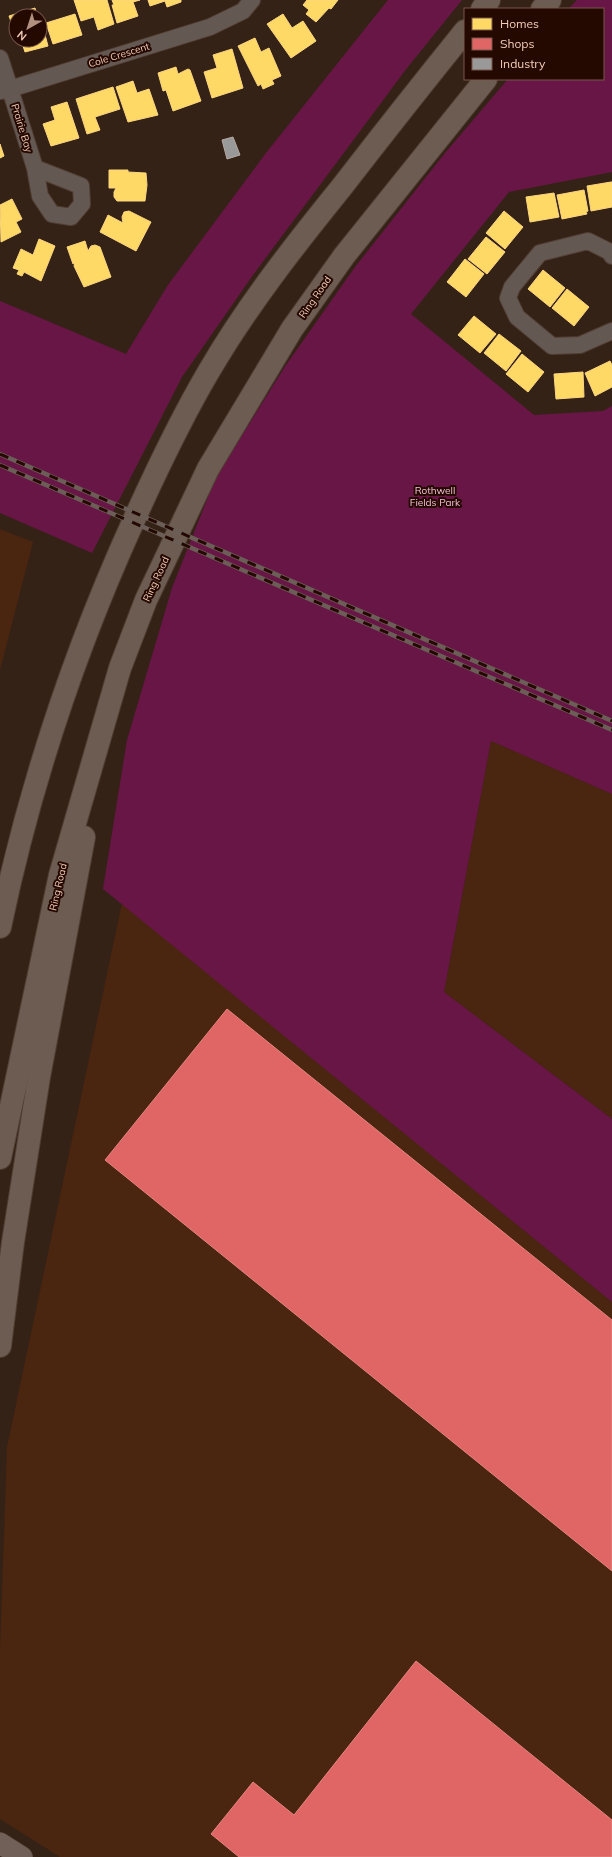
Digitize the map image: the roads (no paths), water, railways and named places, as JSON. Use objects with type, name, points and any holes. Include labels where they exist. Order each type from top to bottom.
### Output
[{"type":"highway","points":[[483,8],[489,0]]},
{"type":"highway","points":[[543,8],[550,0]]},
{"type":"highway","points":[[0,927],[4,900],[36,785],[70,677],[107,579],[165,451],[210,370],[257,298],[306,232],[464,32]]},
{"type":"highway","name":"Ring Road","points":[[0,1158],[60,875],[120,668],[146,600],[212,462],[292,329],[344,256],[485,80]]},
{"type":"highway","points":[[0,1346],[13,1242],[39,1077],[101,736]]},
{"type":"main road","points":[[0,1843],[22,1857]]},
{"type":"street","name":"Cole Crescent","points":[[5,90],[210,27],[243,11],[252,0]]},
{"type":"street","points":[[0,58],[5,90]]},
{"type":"street","name":"Prairie Bay","points":[[5,90],[35,168]]},
{"type":"street","points":[[612,256],[610,252],[588,241],[540,253],[512,287],[508,298],[517,317],[552,346],[580,346],[612,331]]},
{"type":"railway","points":[[0,454],[612,721]]},
{"type":"railway","points":[[0,465],[612,730]]},
{"type":"park label","name":"Rothwell Fields Park","points":[[435,496]]}]
